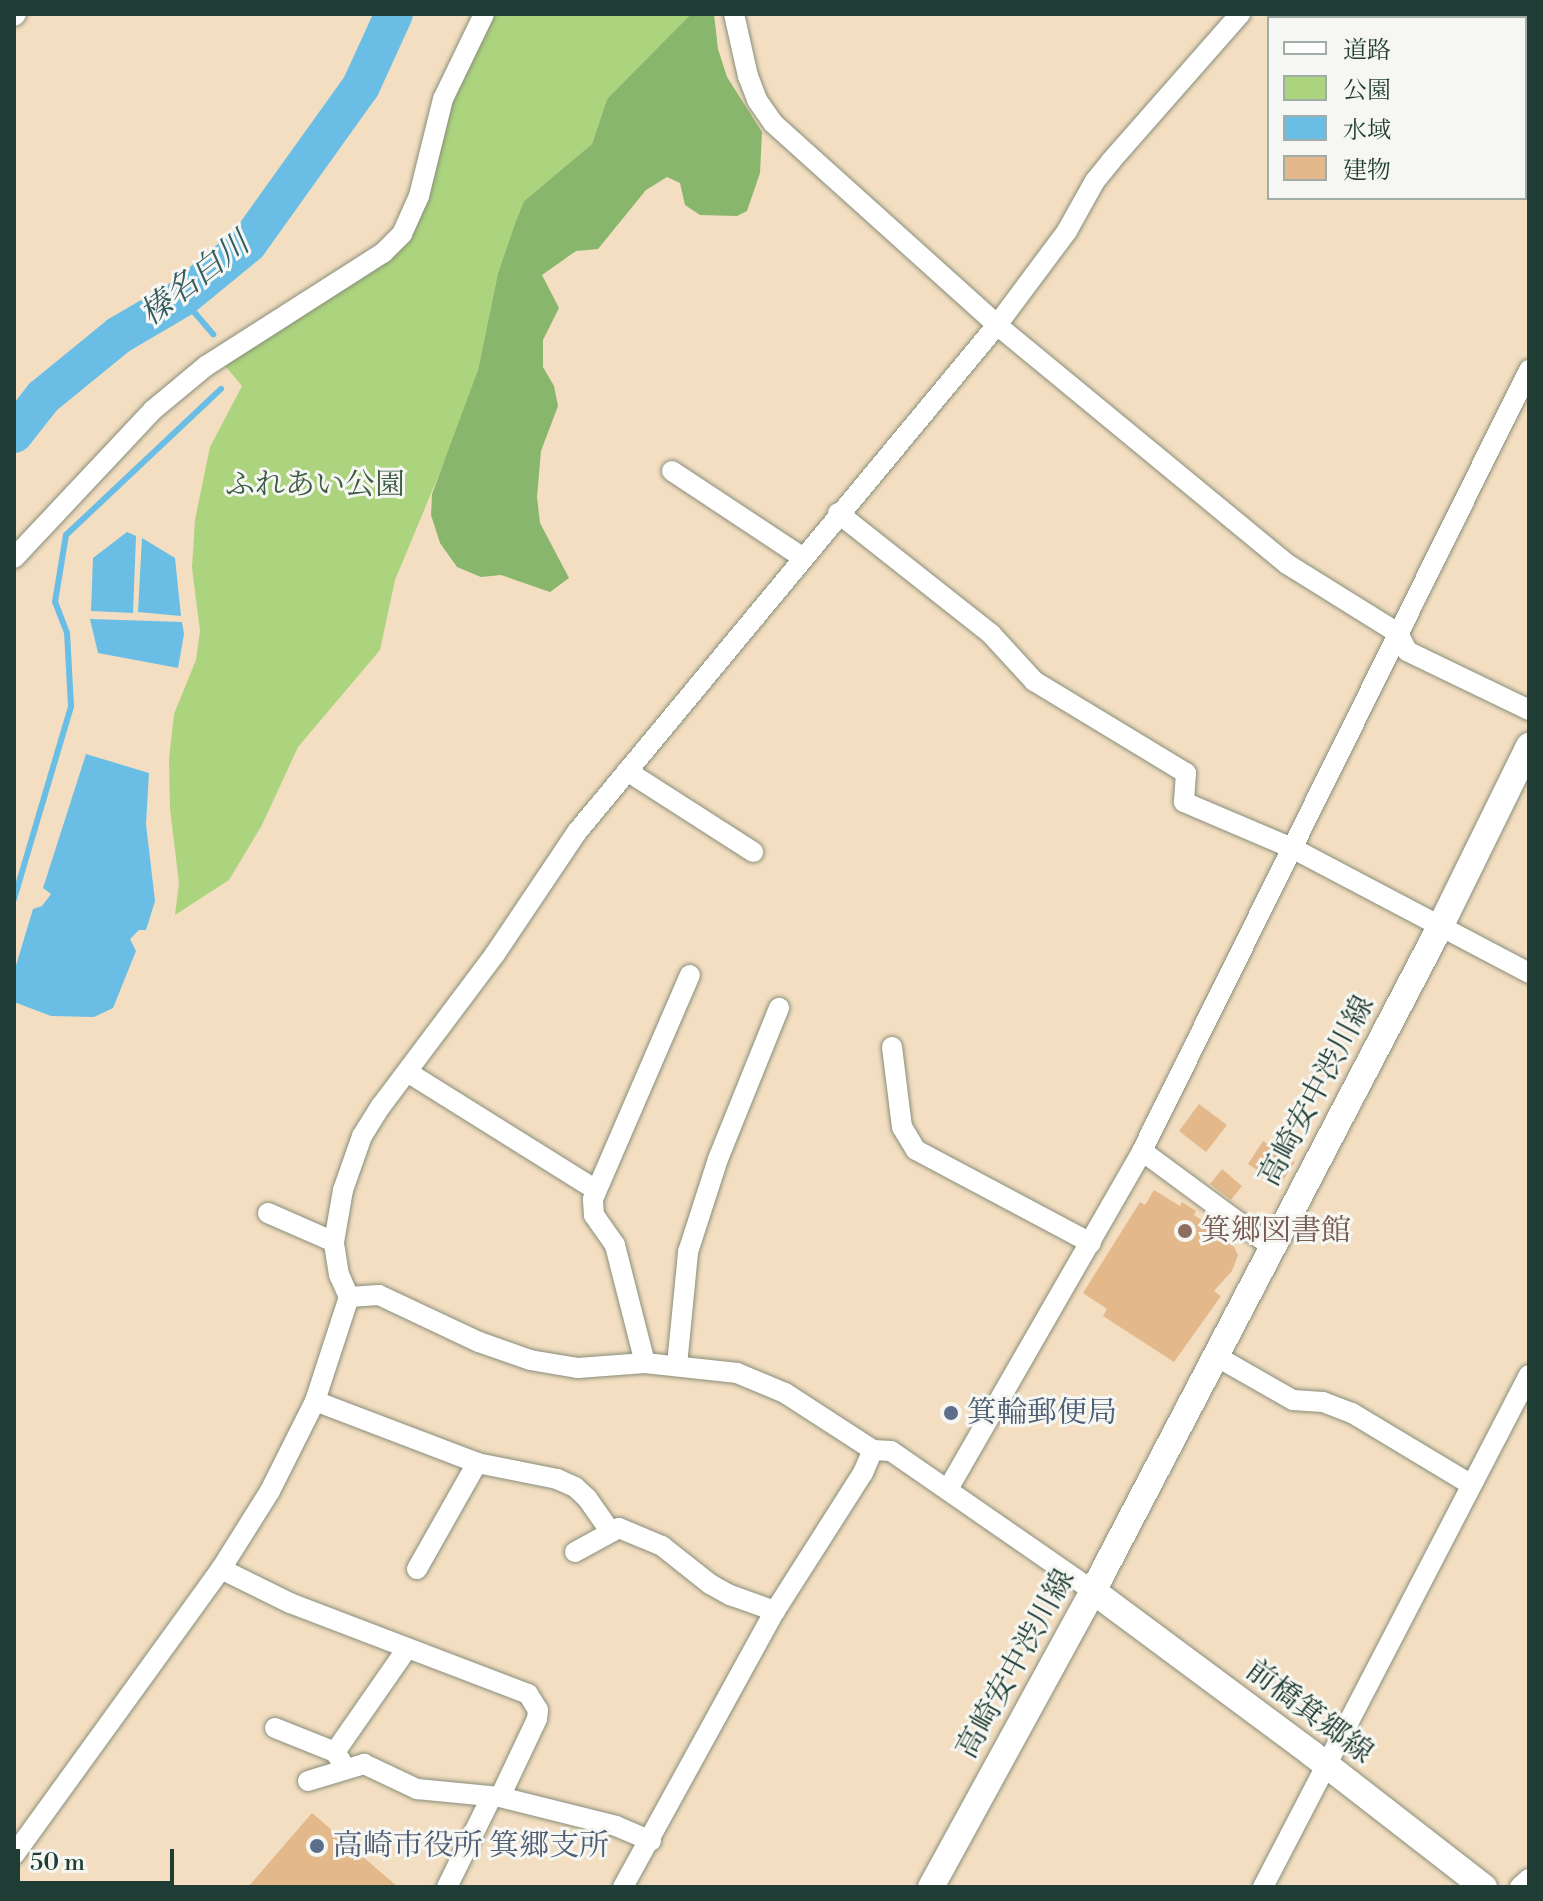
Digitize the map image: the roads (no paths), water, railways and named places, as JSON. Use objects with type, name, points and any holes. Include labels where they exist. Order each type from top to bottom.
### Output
[{"type":"main road","name":"高崎安中渋川線","points":[[931,1887],[1093,1591],[1440,927],[1529,746]]},
{"type":"main road","name":"前橋箕郷線","points":[[1093,1591],[1484,1887]]},
{"type":"street","points":[[14,558],[112,450],[172,395],[273,320],[383,253],[402,234],[419,196],[443,99],[484,14]]},
{"type":"street","points":[[734,14],[748,76],[757,100],[773,123],[997,325],[1287,564],[1398,633],[1407,651],[1529,710]]},
{"type":"street","points":[[14,1855],[221,1569],[270,1491],[315,1401],[349,1297],[339,1275],[334,1242],[351,1160],[381,1106],[409,1073],[577,832],[838,513],[997,325],[1067,231],[1095,181],[1240,14]]},
{"type":"street","points":[[948,1489],[1142,1151],[1529,370]]},
{"type":"street","points":[[672,471],[802,557]]},
{"type":"street","points":[[838,513],[991,634],[1034,681],[1186,773],[1184,802],[1294,849],[1529,973]]},
{"type":"street","points":[[627,771],[753,852]]},
{"type":"street","points":[[645,1363],[615,1245],[594,1215],[596,1190],[690,975]]},
{"type":"street","points":[[677,1365],[688,1252],[718,1159],[779,1008]]},
{"type":"street","points":[[892,1047],[902,1127],[916,1150],[1091,1243]]},
{"type":"street","points":[[409,1073],[596,1190]]},
{"type":"street","points":[[1142,1151],[1271,1246]]},
{"type":"street","points":[[268,1213],[334,1242]]},
{"type":"street","points":[[349,1297],[379,1295],[479,1342],[530,1360],[578,1368],[645,1363],[737,1373],[785,1393],[873,1450],[891,1451],[1093,1591]]},
{"type":"street","points":[[1214,1355],[1293,1400],[1323,1402],[1352,1413],[1470,1484]]},
{"type":"street","points":[[1263,1887],[1529,1375]]},
{"type":"street","points":[[315,1401],[477,1463],[557,1479],[575,1487],[610,1531]]},
{"type":"street","points":[[623,1887],[775,1611],[863,1473],[873,1450]]},
{"type":"street","points":[[417,1569],[477,1463]]},
{"type":"street","points":[[575,1552],[619,1528],[643,1536],[710,1584],[775,1611]]},
{"type":"street","points":[[221,1569],[290,1603],[406,1650],[528,1694],[535,1702],[537,1719],[447,1887]]},
{"type":"street","points":[[308,1781],[340,1760],[406,1650]]},
{"type":"street","points":[[275,1728],[340,1760],[364,1764],[417,1789],[496,1798],[616,1826],[651,1841]]},
{"type":"street","points":[[1520,1887],[1529,1879]]},
{"type":"water","points":[[127,532],[136,536],[133,613],[91,611],[93,558]]},
{"type":"water","points":[[142,538],[175,558],[181,616],[138,612]]},
{"type":"water","points":[[90,619],[182,622],[184,634],[178,668],[98,653]]},
{"type":"water","points":[[86,754],[149,773],[146,824],[155,901],[146,930],[139,930],[130,939],[136,951],[113,1008],[94,1017],[51,1016],[14,1002],[14,972],[33,909],[42,906],[51,894],[43,888]]},
{"type":"waterway","name":"榛名白川","points":[[14,434],[43,397],[119,335],[182,298],[248,244],[361,86],[394,14]]},
{"type":"waterway","points":[[182,298],[213,334]]},
{"type":"waterway","points":[[14,899],[71,706],[67,633],[55,602],[66,535],[221,389]]},
{"type":"place","name":"箕郷図書館","points":[[1185,1231]]},
{"type":"place","name":"箕輪郵便局","points":[[951,1413]]},
{"type":"place","name":"高崎市役所 箕郷支所","points":[[317,1846]]},
{"type":"park label","name":"ふれあい公園","points":[[315,485]]}]
